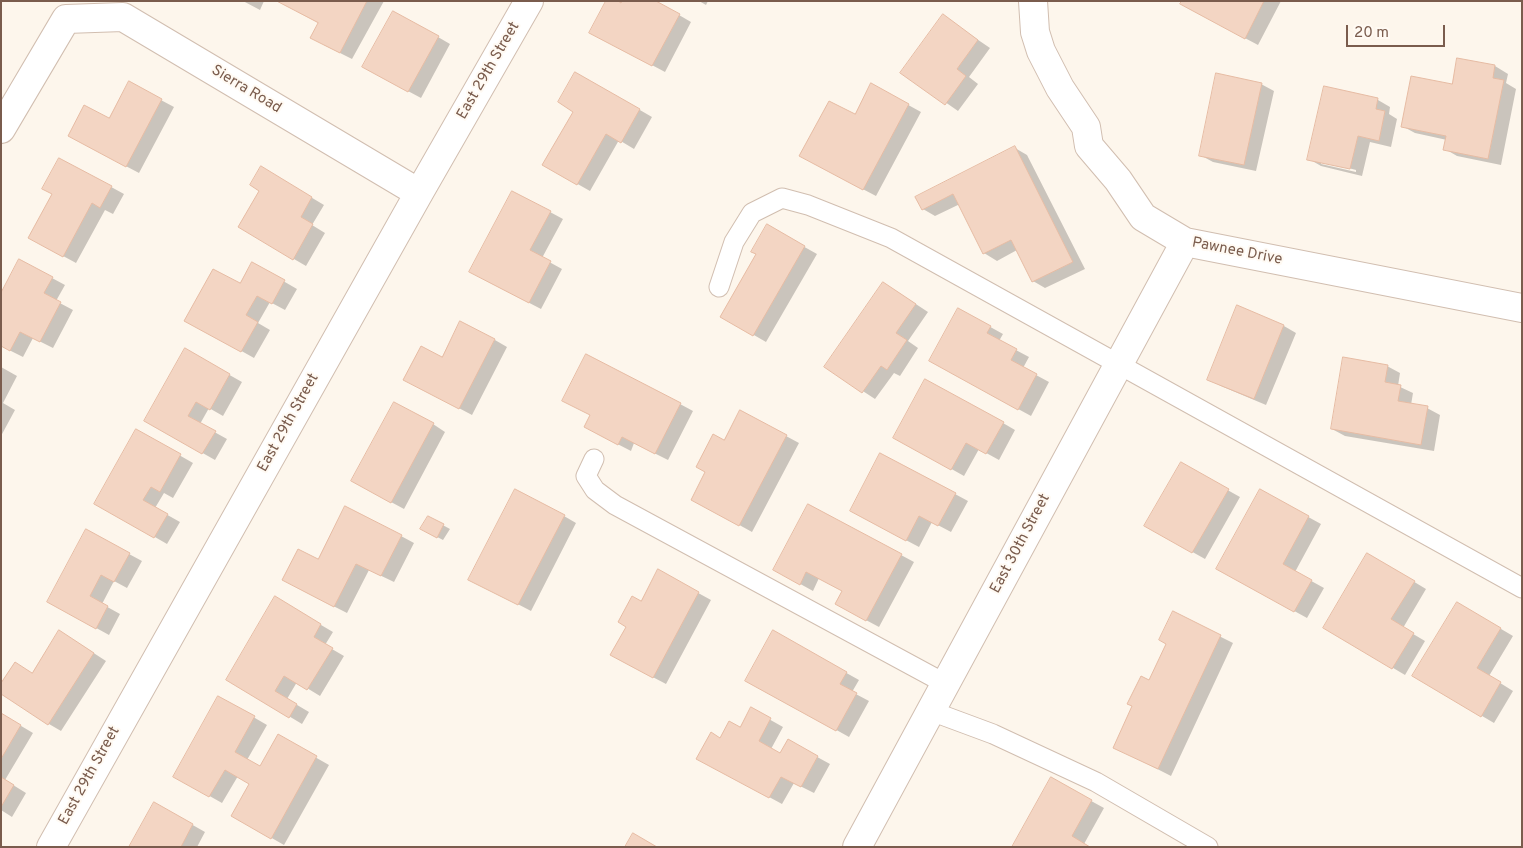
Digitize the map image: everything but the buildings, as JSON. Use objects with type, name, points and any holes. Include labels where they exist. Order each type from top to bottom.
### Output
[{"type":"street","name":"East 29th Street","points":[[50,847],[529,1]]},
{"type":"street","name":"Pawnee Drive","points":[[1033,1],[1035,32],[1040,51],[1060,88],[1086,127],[1089,146],[1118,180],[1143,217],[1185,242],[1522,308]]},
{"type":"street","name":"Sierra Road","points":[[1,129],[66,19],[123,17],[419,193]]},
{"type":"street","name":"East 30th Street","points":[[857,847],[1185,242]]},
{"type":"lane","points":[[719,287],[734,242],[752,213],[782,198],[808,205],[891,238],[1522,588]]},
{"type":"lane","points":[[594,459],[586,476],[595,490],[615,505],[946,684]]},
{"type":"lane","points":[[931,711],[993,734],[1096,782],[1208,847]]}]
